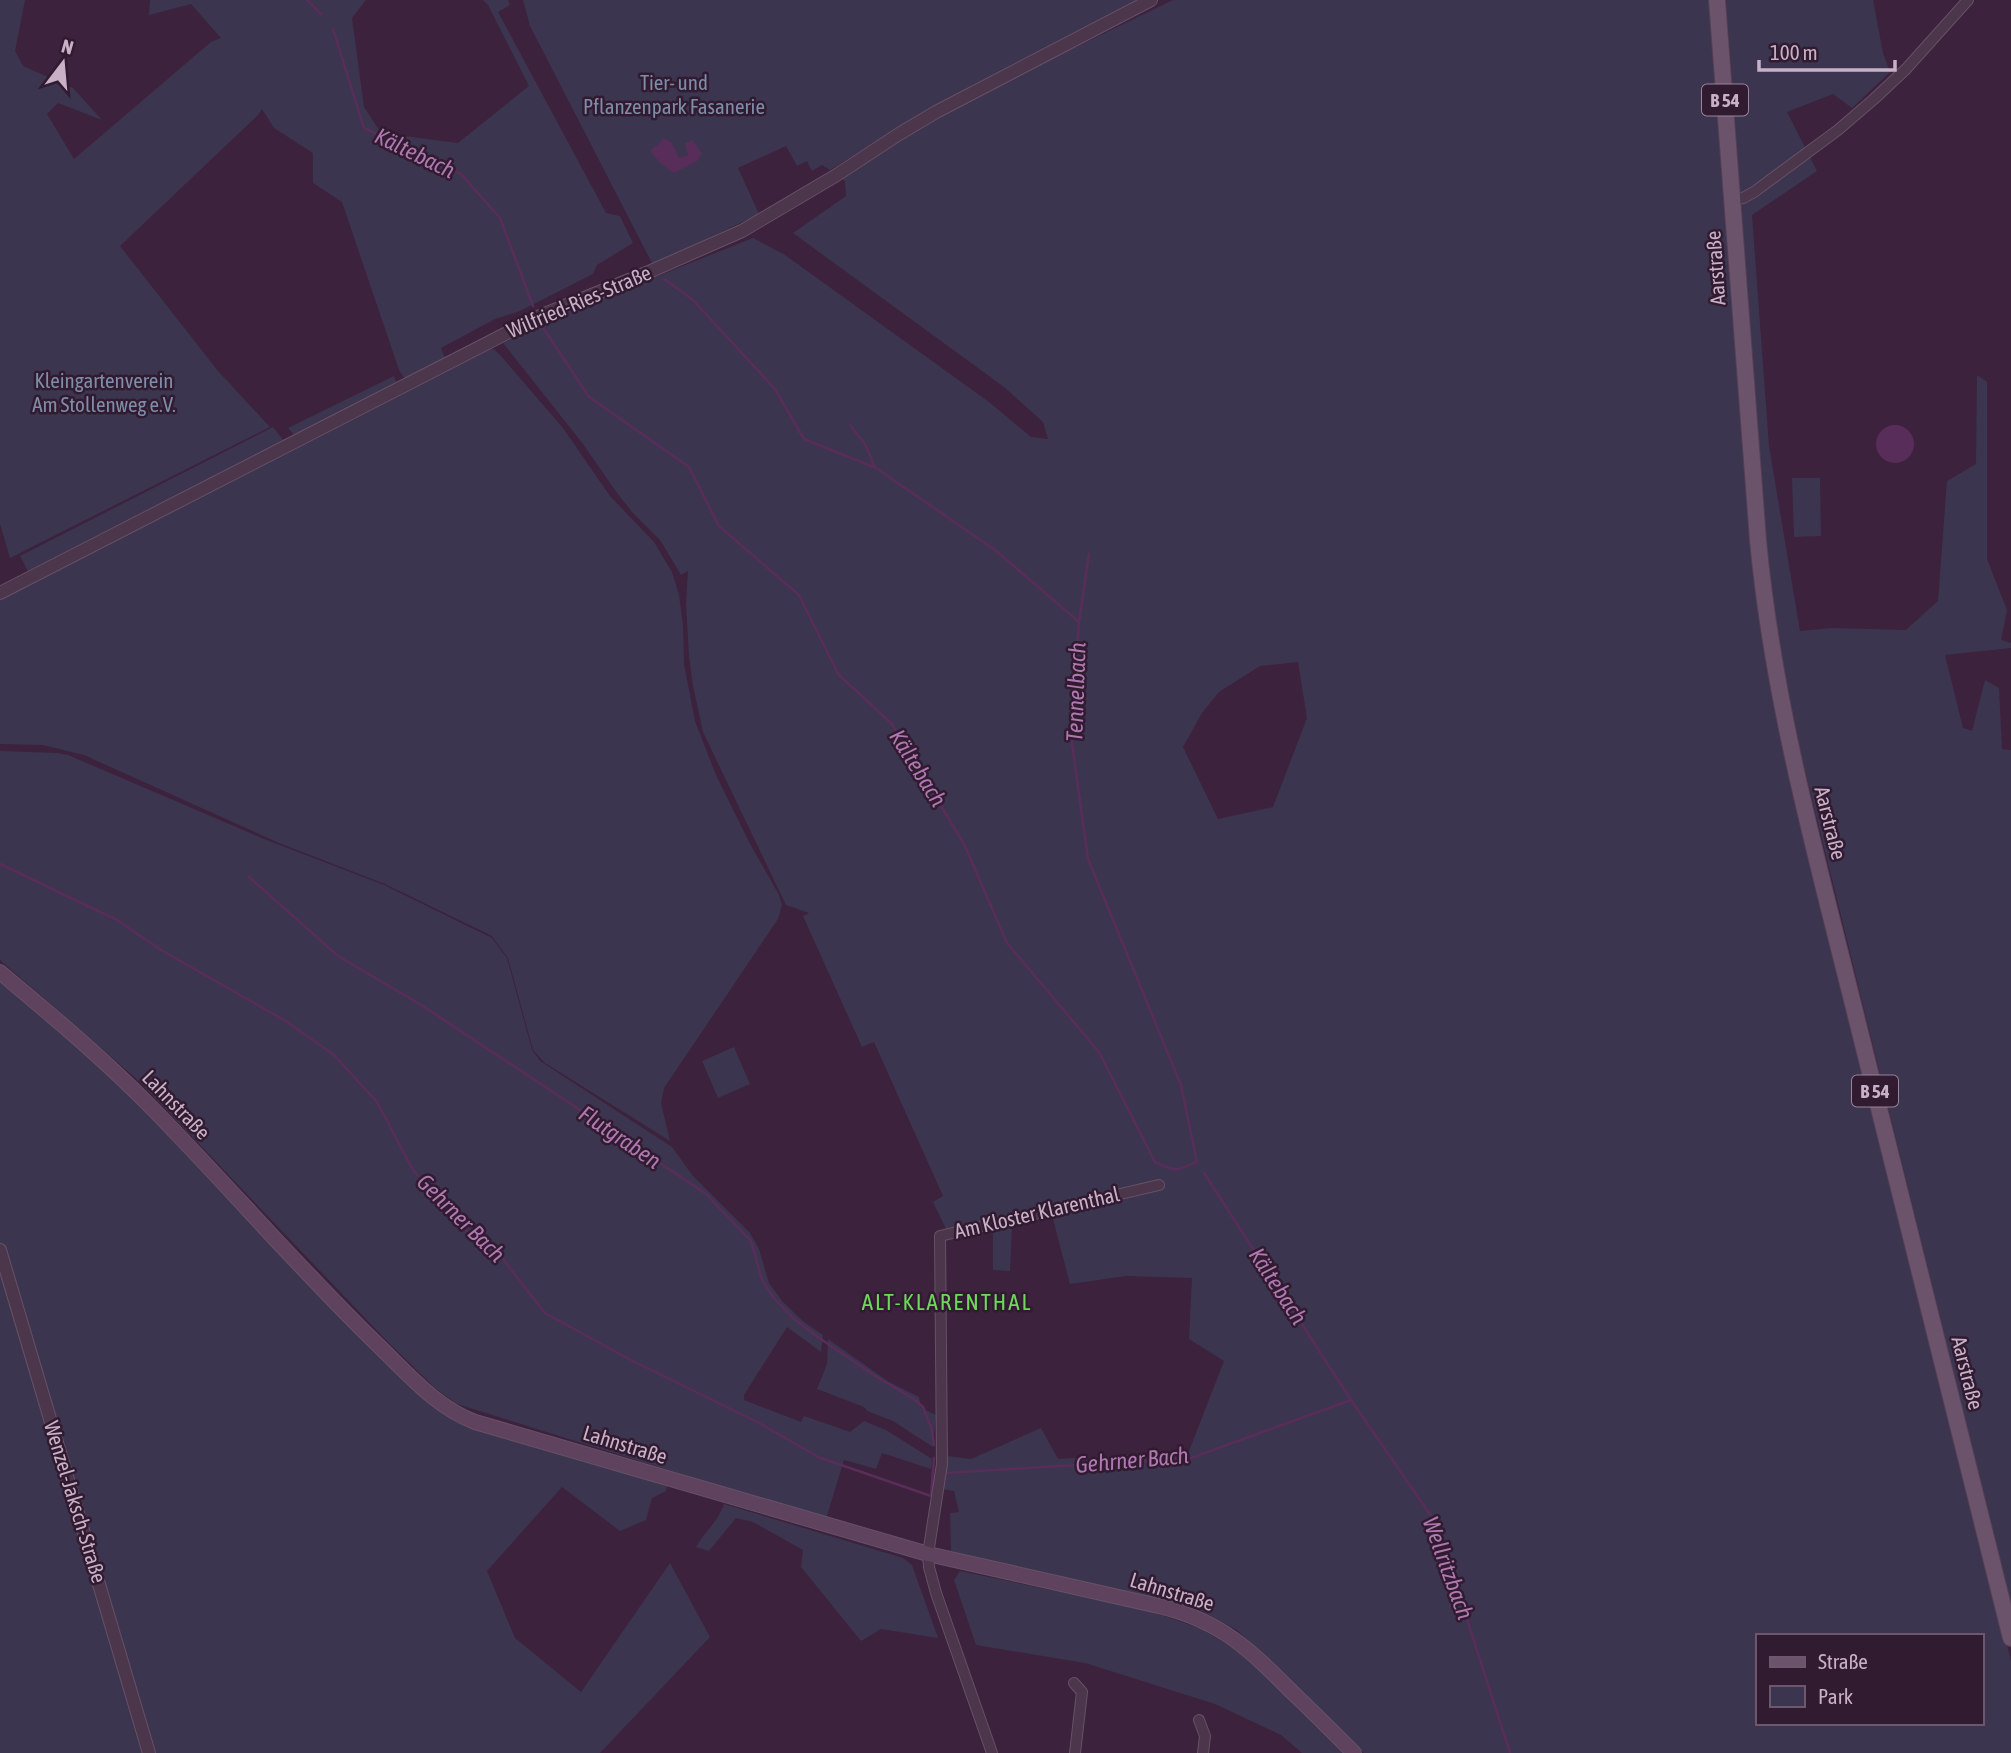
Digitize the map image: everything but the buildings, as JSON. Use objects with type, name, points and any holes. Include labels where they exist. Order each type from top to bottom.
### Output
[{"type":"main road","name":"Aarstraße","points":[[1717,0],[1758,540],[1775,669],[1805,809],[2011,1638]]},
{"type":"main road","name":"Lahnstraße","points":[[0,972],[113,1070],[351,1319],[432,1396],[454,1413],[475,1422],[928,1554],[1163,1607],[1204,1621],[1236,1639],[1256,1656],[1354,1753]]},
{"type":"street","name":"Wilfried-Ries-Straße","points":[[0,593],[542,316],[742,231],[936,112],[1151,0]]},
{"type":"street","points":[[1732,200],[1754,192],[1851,119],[1906,69],[1968,0]]},
{"type":"street","name":"Am Kloster Klarenthal","points":[[928,1554],[942,1464],[940,1236],[1159,1185]]},
{"type":"street","name":"Wenzel-Jaksch-Straße","points":[[0,1250],[149,1753]]},
{"type":"street","points":[[928,1554],[934,1586],[994,1753]]},
{"type":"street","points":[[1074,1683],[1082,1692],[1075,1753]]},
{"type":"street","points":[[1199,1720],[1205,1736],[1203,1753]]},
{"type":"green space","name":"Kleingartenverein Am Stollenweg e.V.","points":[[0,0],[25,0],[15,51],[23,66],[73,88],[102,120],[58,103],[47,114],[74,159],[211,42],[221,38],[191,4],[149,15],[150,0],[366,0],[352,18],[364,107],[381,133],[458,143],[529,86],[483,0],[508,0],[510,5],[498,12],[606,213],[620,216],[633,243],[597,265],[593,274],[520,311],[495,319],[441,348],[445,358],[405,379],[399,370],[342,202],[313,183],[313,153],[274,128],[262,109],[120,246],[218,371],[270,427],[10,558],[0,524]]},
{"type":"green space","name":"Tier- und Pflanzenpark Fasanerie","points":[[523,0],[1141,0],[930,108],[830,170],[822,165],[812,171],[807,161],[797,166],[786,146],[738,168],[759,214],[653,265],[530,26]]},
{"type":"green space","points":[[1173,0],[1710,0],[1755,573],[1919,1299],[2011,1661],[2011,1753],[1364,1753],[1237,1630],[1196,1608],[951,1551],[950,1513],[959,1512],[954,1491],[942,1489],[947,1456],[971,1459],[1041,1428],[1058,1459],[1189,1451],[1224,1361],[1189,1339],[1192,1278],[1126,1276],[1070,1284],[1052,1215],[1161,1188],[947,1231],[933,1202],[943,1196],[874,1042],[862,1047],[803,916],[809,913],[786,905],[703,732],[689,656],[686,604],[688,571],[681,575],[660,540],[632,512],[583,444],[503,343],[602,296],[753,238],[785,255],[989,402],[1031,437],[1048,439],[1043,422],[1004,387],[793,233],[846,196],[845,181],[839,177],[948,109]],"holes":[[[1298,662],[1307,718],[1273,807],[1218,819],[1183,747],[1202,713],[1219,692],[1260,666]]]},
{"type":"green space","points":[[1726,0],[1873,0],[1883,53],[1890,72],[1852,108],[1833,94],[1787,112],[1817,171],[1752,215],[1769,446],[1800,631],[1832,628],[1906,630],[1938,601],[1947,481],[1976,464],[1977,375],[1987,382],[1987,559],[2007,610],[2001,640],[2011,643],[2011,648],[1945,655],[1963,728],[1972,731],[1985,680],[1999,688],[2002,749],[2011,750],[2011,1604],[1785,689],[1766,539]]},
{"type":"green space","points":[[487,347],[500,355],[563,428],[610,496],[654,542],[672,572],[679,595],[684,664],[695,721],[716,775],[782,905],[778,919],[664,1088],[661,1103],[670,1141],[545,1063],[533,1050],[508,958],[492,936],[385,884],[279,843],[84,755],[43,745],[0,744],[0,600]]},
{"type":"green space","points":[[394,376],[396,382],[294,435],[288,428]]},
{"type":"green space","points":[[273,427],[283,440],[28,571],[20,556]]},
{"type":"green space","points":[[1792,478],[1820,478],[1821,536],[1794,537]]},
{"type":"green space","points":[[0,751],[68,755],[264,839],[384,885],[492,938],[507,958],[532,1050],[540,1061],[672,1147],[693,1176],[750,1233],[759,1249],[769,1283],[783,1302],[823,1335],[821,1352],[787,1327],[744,1395],[744,1400],[801,1422],[804,1416],[850,1432],[864,1421],[886,1430],[932,1459],[931,1469],[882,1453],[876,1469],[844,1460],[826,1519],[457,1404],[435,1388],[139,1081],[0,960]]},
{"type":"green space","points":[[0,980],[146,1110],[441,1411],[666,1485],[666,1491],[652,1498],[646,1520],[620,1531],[562,1487],[487,1571],[515,1638],[581,1692],[670,1563],[710,1637],[600,1753],[0,1753]]},
{"type":"green space","points":[[734,1047],[750,1084],[718,1098],[702,1061]]},
{"type":"green space","points":[[1012,1225],[1010,1271],[993,1270],[993,1230]]},
{"type":"green space","points":[[828,1339],[889,1382],[919,1397],[921,1408],[936,1415],[933,1447],[893,1421],[817,1389],[827,1364]]},
{"type":"green space","points":[[724,1504],[903,1558],[912,1565],[938,1638],[881,1629],[861,1641],[801,1567],[803,1550],[753,1522],[736,1518],[709,1551],[696,1547]]},
{"type":"green space","points":[[960,1571],[1147,1610],[1202,1629],[1242,1654],[1345,1753],[1302,1753],[1281,1735],[1215,1704],[1085,1663],[976,1645],[954,1580]]},
{"type":"shaded area","points":[[664,138],[672,143],[679,158],[688,155],[685,143],[693,140],[702,154],[697,161],[674,173],[660,163],[650,150]]},
{"type":"shaded area","points":[[1895,425],[1908,431],[1914,444],[1908,457],[1895,463],[1882,457],[1876,444],[1882,431]]},
{"type":"waterway","name":"Kältebach","points":[[307,0],[321,14]]},
{"type":"waterway","name":"Kältebach","points":[[333,29],[364,128],[461,174],[500,218],[533,306]]},
{"type":"waterway","name":"Tennelbach","points":[[542,326],[589,397],[689,467],[719,526],[799,595],[839,675],[892,724],[965,846],[1007,943],[1099,1052],[1155,1162],[1176,1169],[1197,1162],[1181,1085],[1088,859],[1071,737],[1079,622],[995,550],[876,468],[804,439],[775,389],[692,299],[664,279]]},
{"type":"waterway","points":[[850,425],[865,444],[875,467]]},
{"type":"waterway","points":[[1079,622],[1089,554]]},
{"type":"waterway","name":"Gehrner Bach","points":[[0,864],[117,920],[161,950],[284,1020],[333,1054],[377,1102],[413,1170],[467,1231],[499,1254],[545,1313],[625,1357],[761,1424],[818,1457],[931,1496],[934,1458]]},
{"type":"waterway","name":"Flutgraben","points":[[249,877],[338,956],[423,1006],[705,1193],[751,1241],[762,1280],[773,1297],[793,1318],[815,1335],[923,1407],[932,1430],[934,1445]]},
{"type":"waterway","name":"Wellritzbach","points":[[1204,1173],[1351,1400],[1436,1523],[1510,1753]]},
{"type":"waterway","name":"Gehrner Bach","points":[[946,1473],[1191,1458],[1351,1400]]},
{"type":"district","name":"ALT-KLARENTHAL","points":[[947,1302]]}]
